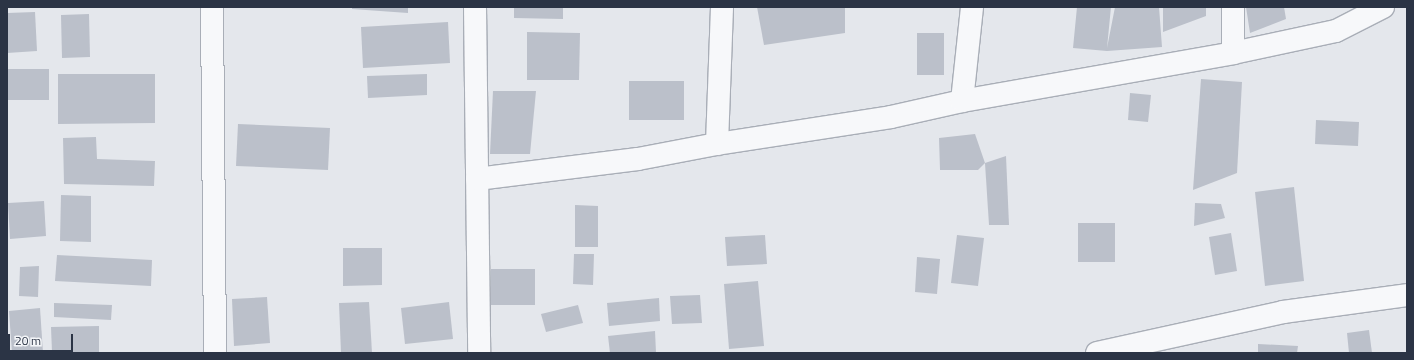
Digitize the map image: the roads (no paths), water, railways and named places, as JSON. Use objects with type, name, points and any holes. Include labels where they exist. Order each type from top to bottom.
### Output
[{"type":"street","points":[[212,7],[215,353]]},
{"type":"street","points":[[475,7],[478,353]]},
{"type":"street","points":[[717,144],[722,7]]},
{"type":"street","points":[[962,101],[972,7]]},
{"type":"street","points":[[1233,7],[1233,53]]},
{"type":"street","points":[[477,179],[638,159],[717,144],[891,118],[962,101],[1233,53],[1336,31],[1383,7]]},
{"type":"street","points":[[1097,353],[1283,312],[1407,295]]}]
